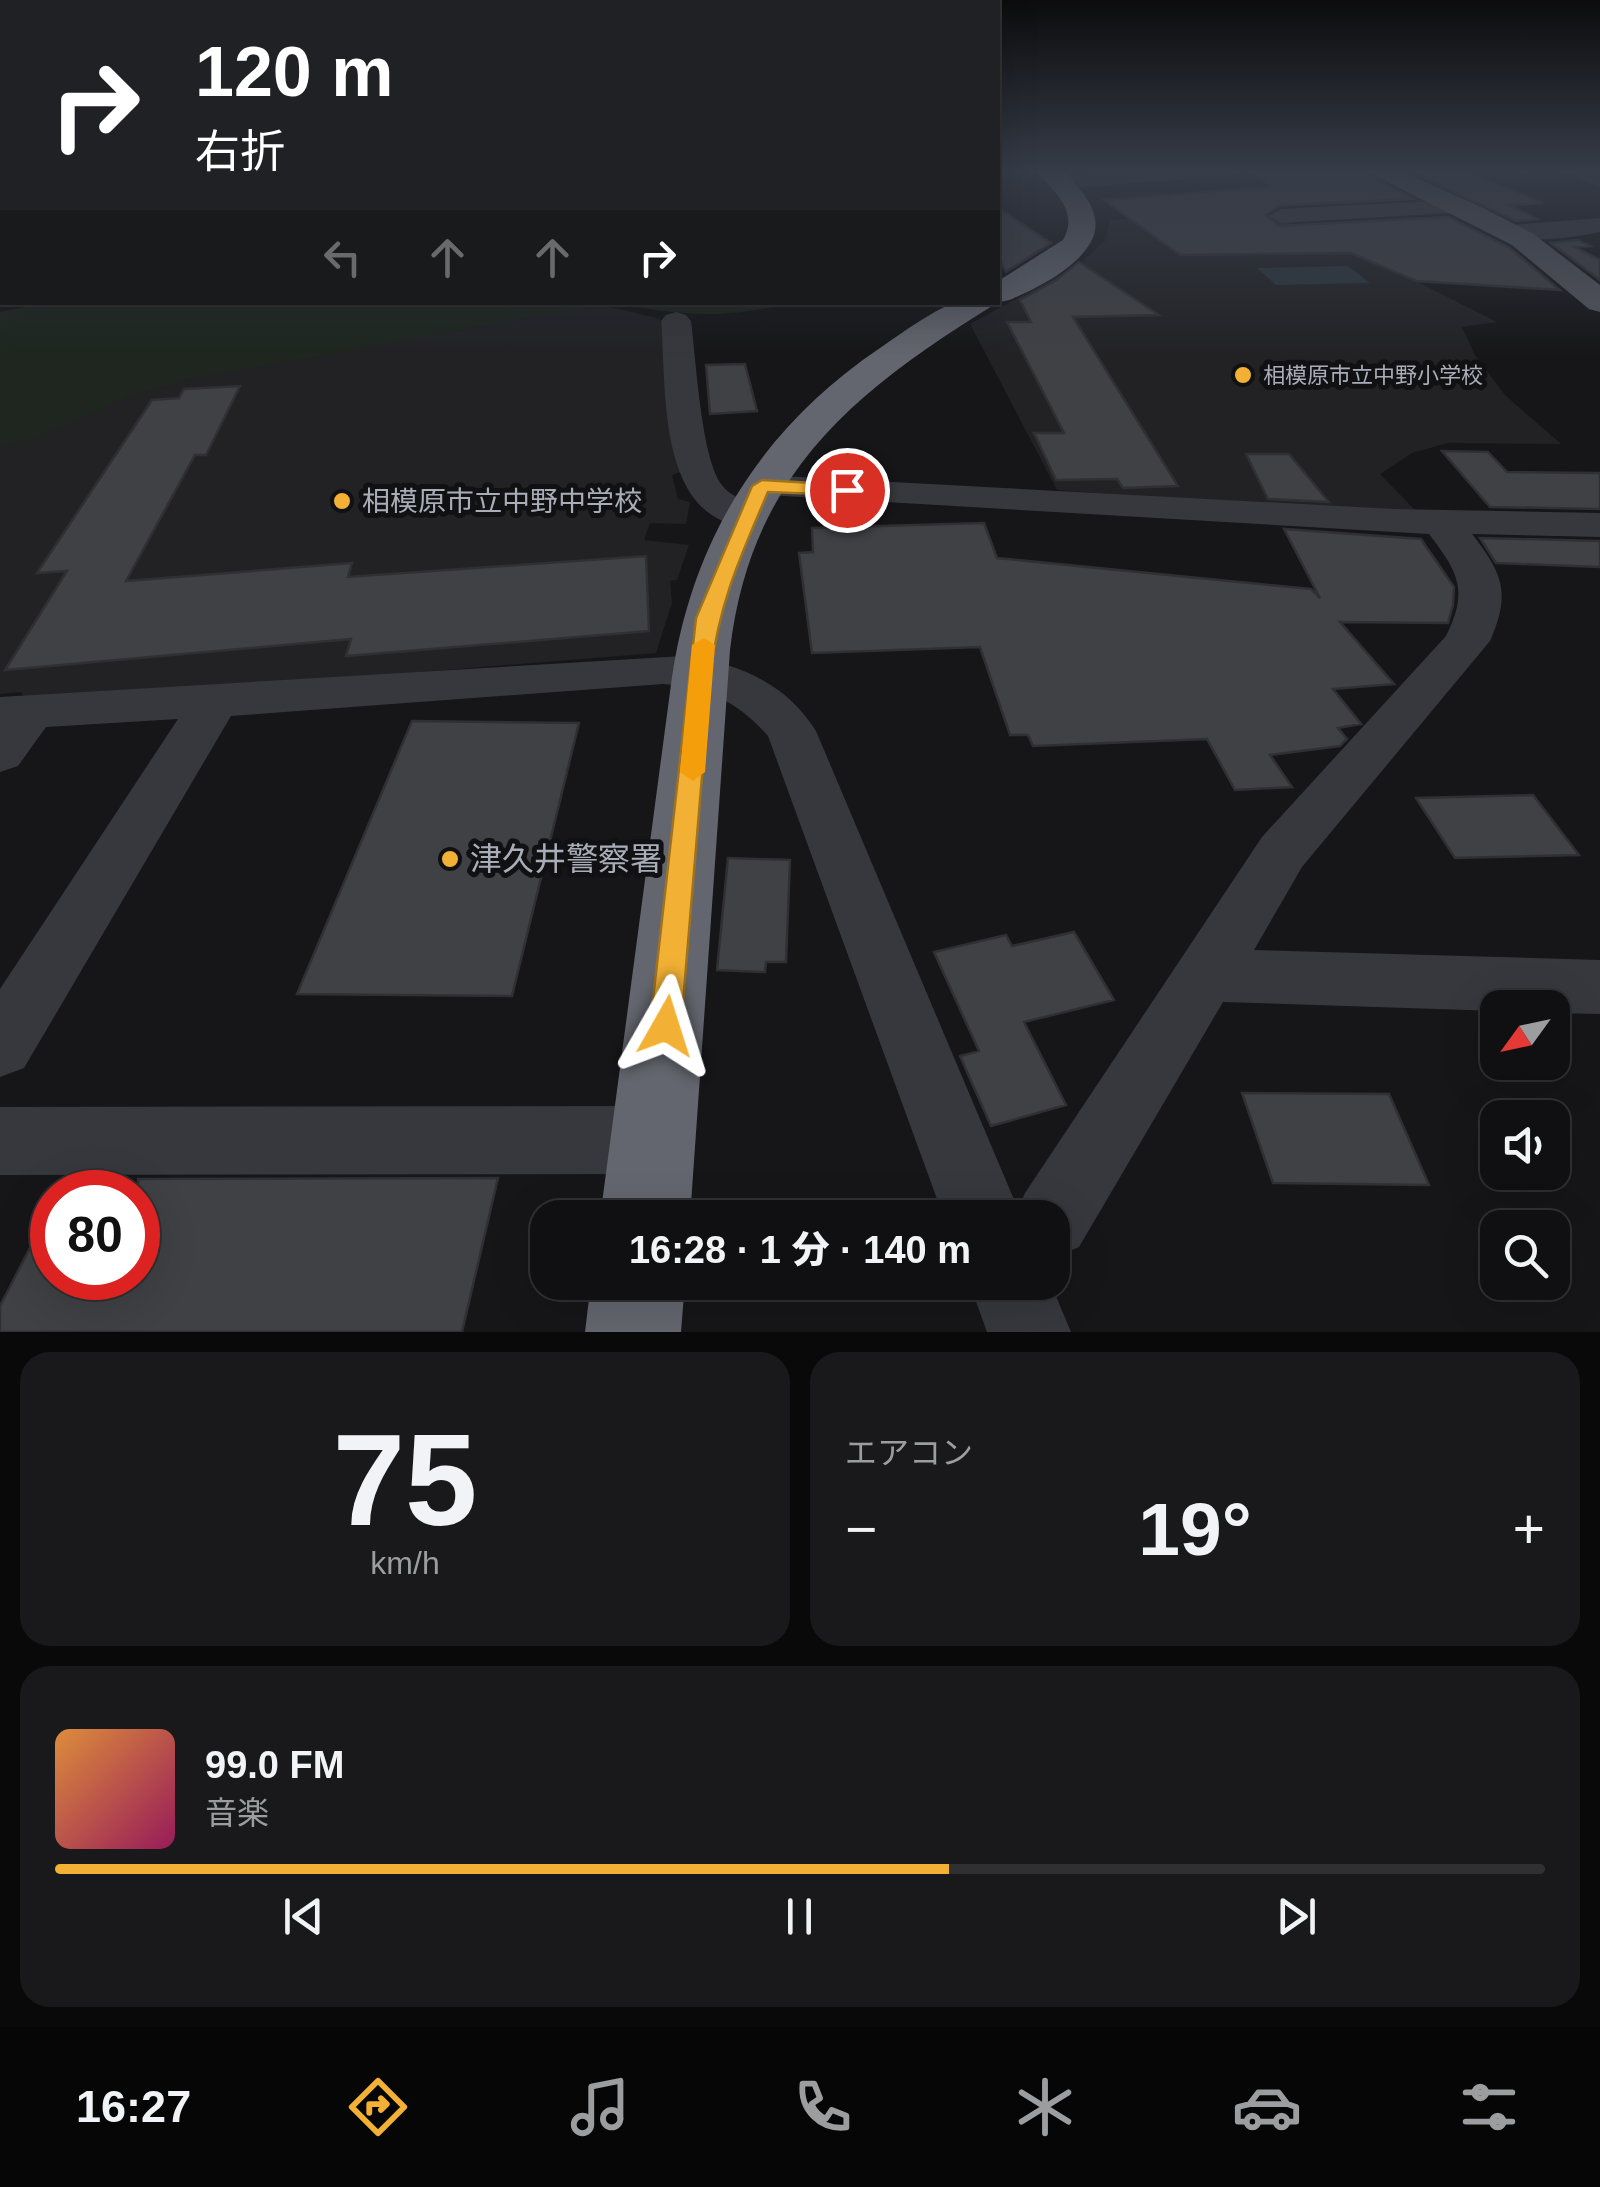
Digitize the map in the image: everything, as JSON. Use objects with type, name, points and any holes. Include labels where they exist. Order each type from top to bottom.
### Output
[{"type":"highway","points":[[1000,293],[1061,257],[1082,232]]},
{"type":"highway","points":[[647,1200],[707,618],[753,501],[796,436],[834,397],[891,354],[977,305]]},
{"type":"highway","points":[[633,1332],[636,1300]]},
{"type":"main road","points":[[1512,232],[1565,266],[1598,298]]},
{"type":"street","points":[[676,320],[701,484],[722,505],[753,501],[1600,525]]},
{"type":"street","points":[[1064,1200],[1282,852],[1472,632],[1483,608],[1482,577],[1441,522]]},
{"type":"street","points":[[0,754],[15,712],[662,669],[700,670],[736,682],[791,731],[976,1200]]},
{"type":"street","points":[[0,1047],[215,701]]},
{"type":"street","points":[[1203,975],[1480,993]]},
{"type":"street","points":[[1570,991],[1600,987]]},
{"type":"street","points":[[0,1141],[653,1140]]},
{"type":"street","points":[[1016,1300],[1029,1332]]},
{"type":"shaded area","name":"相模原市立中野小学校","points":[[1107,232],[1305,232],[1342,253],[1362,254],[1497,322],[1462,327],[1475,355],[1505,395],[1561,444],[1448,443],[1412,453],[1380,474],[1417,512],[1303,509],[1057,490],[970,324],[1077,266],[1105,241]]},
{"type":"shaded area","points":[[1348,266],[1370,283],[1276,285],[1257,268]]},
{"type":"shaded area","points":[[34,305],[600,305],[190,379],[131,396],[38,437],[0,447],[0,312]]},
{"type":"shaded area","name":"相模原市立中野中学校","points":[[592,305],[660,319],[681,472],[672,475],[678,499],[690,502],[686,524],[650,523],[644,540],[689,545],[677,580],[670,581],[672,603],[656,653],[308,681],[0,694],[0,433],[213,372]]},
{"type":"shaded area","points":[[626,305],[781,305],[744,312],[662,311]]},
{"type":"building","points":[[1000,232],[1035,232],[1051,243],[1006,272],[1000,260]]},
{"type":"building","points":[[1148,232],[1478,232],[1510,248],[1560,290],[1416,281],[1351,253],[1180,255]]},
{"type":"building","points":[[1578,240],[1590,246],[1575,247],[1600,260],[1600,280],[1551,243]]},
{"type":"building","points":[[1079,262],[1159,315],[1073,317],[1178,486],[1123,488],[1117,479],[1056,480],[1034,433],[1064,433],[1007,322],[1031,322],[1020,300]]},
{"type":"building","points":[[745,364],[757,411],[710,414],[706,365]]},
{"type":"building","points":[[240,386],[206,455],[195,455],[126,581],[352,563],[348,577],[646,556],[649,631],[346,656],[351,639],[5,670],[67,571],[37,573],[152,400],[179,398],[184,389]]},
{"type":"building","points":[[1442,451],[1488,452],[1507,472],[1600,473],[1600,509],[1490,507]]},
{"type":"building","points":[[1246,454],[1289,454],[1329,502],[1268,499]]},
{"type":"building","points":[[984,523],[997,558],[1311,589],[1320,598],[1284,529],[1421,539],[1454,587],[1453,605],[1448,623],[1340,622],[1394,684],[1333,689],[1361,724],[1338,728],[1347,739],[1340,746],[1270,755],[1292,787],[1235,790],[1207,739],[1033,746],[1028,735],[1010,735],[980,647],[812,653],[799,553],[813,552],[812,528]]},
{"type":"building","points":[[1480,538],[1600,541],[1600,567],[1496,563]]},
{"type":"building","name":"津久井警察署","points":[[412,721],[579,723],[512,996],[297,994]]},
{"type":"building","points":[[1533,795],[1579,855],[1455,858],[1416,798]]},
{"type":"building","points":[[728,858],[790,860],[786,962],[766,962],[765,972],[717,970]]},
{"type":"building","points":[[1074,932],[1114,1000],[1024,1022],[1066,1105],[991,1126],[960,1056],[979,1051],[934,952],[1006,935],[1012,946]]},
{"type":"building","points":[[1242,1093],[1389,1094],[1429,1185],[1273,1183]]},
{"type":"building","points":[[498,1178],[462,1332],[0,1332],[0,1306],[30,1248],[30,1300],[160,1300],[160,1179]]},
{"type":"slow traffic","points":[[693,772],[704,645]]},
{"type":"place","name":"相模原市立中野小学校","points":[[1243,375]]},
{"type":"place","name":"相模原市立中野中学校","points":[[342,501]]},
{"type":"place","name":"津久井警察署","points":[[450,859]]},
{"type":"route","points":[[666,1026],[707,618],[745,517],[762,486],[847,490]]}]
